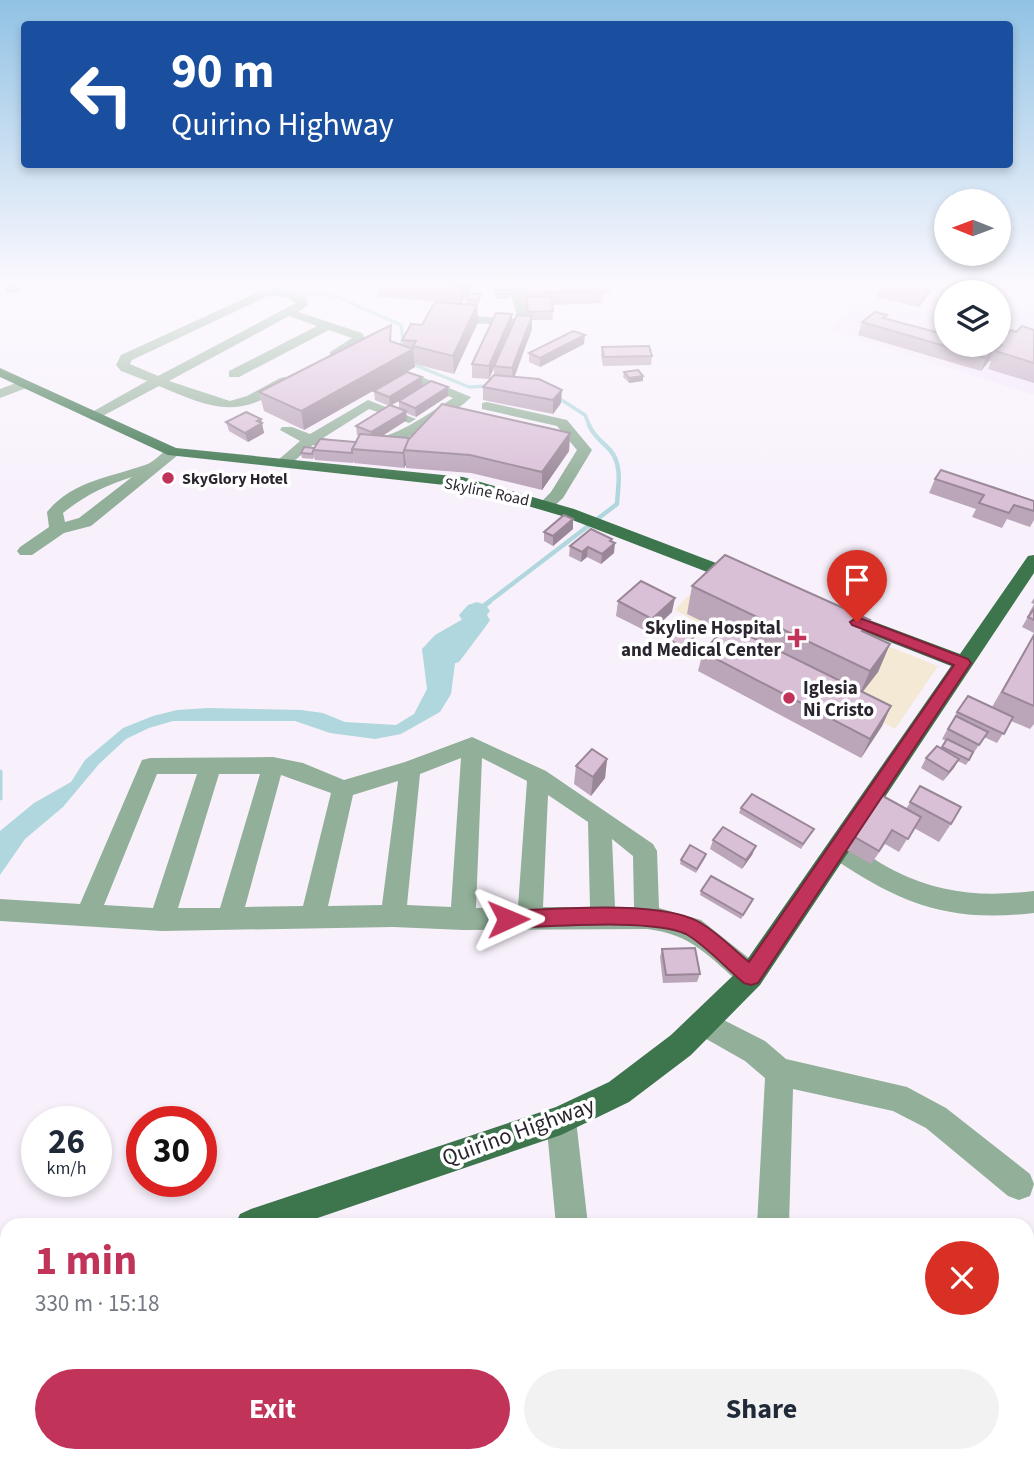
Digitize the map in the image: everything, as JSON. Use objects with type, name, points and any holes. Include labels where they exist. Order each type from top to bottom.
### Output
[{"type":"main road","name":"Skyline Road","points":[[0,372],[173,452],[463,482],[547,505],[758,585]]},
{"type":"main road","name":"Quirino Highway","points":[[272,1218],[561,1120],[619,1091],[681,1045],[751,976],[963,663],[1032,567]]},
{"type":"main road","points":[[820,608],[963,663]]},
{"type":"street","points":[[142,353],[124,362],[126,368],[220,405],[240,405],[234,374]]},
{"type":"street","points":[[234,374],[252,353]]},
{"type":"street","points":[[234,374],[274,353]]},
{"type":"street","points":[[325,360],[338,353]]},
{"type":"street","points":[[92,416],[160,380],[234,374],[292,377]]},
{"type":"street","points":[[287,430],[310,440],[368,447],[379,445],[421,424],[464,397],[407,375]]},
{"type":"street","points":[[0,394],[24,384]]},
{"type":"street","points":[[282,464],[310,440],[368,404],[421,424]]},
{"type":"street","points":[[487,405],[562,423],[585,450],[557,495],[547,505]]},
{"type":"street","points":[[26,551],[58,529],[85,522],[173,452]]},
{"type":"street","points":[[58,529],[55,512],[68,501],[104,481],[126,473],[150,469]]},
{"type":"street","points":[[463,919],[472,745]]},
{"type":"street","points":[[87,917],[150,766],[274,765],[295,769],[343,789],[410,769],[472,745],[538,777],[645,851],[647,918]]},
{"type":"street","points":[[162,920],[211,765]]},
{"type":"street","points":[[229,919],[274,765]]},
{"type":"street","points":[[393,916],[410,769]]},
{"type":"street","points":[[530,919],[538,777]]},
{"type":"street","points":[[313,918],[343,789]]},
{"type":"street","points":[[599,817],[603,916]]},
{"type":"street","points":[[838,849],[919,894],[950,903],[982,906],[1034,902]]},
{"type":"street","points":[[0,910],[162,920],[393,916],[463,919],[603,916],[647,918],[668,920],[692,928],[751,976]]},
{"type":"street","points":[[704,1023],[755,1051],[779,1072],[897,1097],[936,1118],[1019,1185]]},
{"type":"street","points":[[775,1218],[779,1072]]},
{"type":"street","points":[[561,1120],[571,1218]]},
{"type":"shaded area","points":[[903,353],[934,353],[934,357],[1011,357],[1011,353],[1034,353],[1034,395]]},
{"type":"shaded area","name":"Skyline Hospital and Medical Center","points":[[706,577],[765,597],[938,666],[895,729],[675,610]]},
{"type":"water","points":[[477,611],[470,634],[456,656],[451,694],[440,712],[401,734],[375,739],[330,733],[295,721],[173,721],[149,728],[126,739],[99,764],[63,807],[25,839],[0,875],[0,831],[34,803],[71,782],[85,760],[123,728],[177,710],[208,708],[301,710],[323,713],[345,722],[396,725],[414,714],[427,689],[422,649],[435,635]]},
{"type":"building","points":[[335,353],[405,353],[301,411],[259,392]]},
{"type":"building","points":[[477,353],[495,353],[489,366],[472,364]]},
{"type":"building","points":[[500,353],[518,353],[512,368],[494,366]]},
{"type":"building","points":[[530,353],[549,353],[540,358]]},
{"type":"building","points":[[603,353],[651,353],[652,356],[604,357]]},
{"type":"building","points":[[1011,353],[1034,353],[1034,363],[1011,356]]},
{"type":"building","points":[[638,370],[643,376],[629,378],[624,372]]},
{"type":"building","points":[[407,372],[422,377],[389,397],[374,391]]},
{"type":"building","points":[[494,375],[539,379],[562,390],[553,400],[483,387]]},
{"type":"building","points":[[431,381],[448,387],[415,408],[399,401]]},
{"type":"building","points":[[442,404],[570,433],[542,472],[470,455],[404,450],[408,440]]},
{"type":"building","points":[[390,405],[406,411],[371,432],[356,426]]},
{"type":"building","points":[[246,412],[261,419],[257,421],[262,423],[245,433],[226,422]]},
{"type":"building","points":[[360,434],[409,438],[403,453],[352,449]]},
{"type":"building","points":[[320,439],[356,442],[352,453],[313,450]]},
{"type":"building","points":[[304,447],[314,448],[312,454],[301,453]]},
{"type":"building","points":[[941,470],[1034,501],[1034,511],[1014,505],[1009,513],[979,503],[984,495],[935,479]]},
{"type":"building","points":[[564,515],[573,519],[553,536],[544,532]]},
{"type":"building","points":[[591,529],[615,543],[602,554],[588,547],[582,552],[570,546]]},
{"type":"building","points":[[725,555],[870,620],[862,631],[890,644],[870,671],[692,586]]},
{"type":"building","points":[[641,581],[675,598],[652,619],[618,601]]},
{"type":"building","points":[[1034,609],[1034,620],[1028,617]]},
{"type":"building","points":[[727,625],[891,706],[870,739],[703,652]]},
{"type":"building","points":[[680,630],[694,637],[684,647],[669,640]]},
{"type":"building","points":[[1034,635],[1034,706],[1002,692]]},
{"type":"building","points":[[968,696],[1013,717],[1004,734],[957,712]]},
{"type":"building","points":[[956,716],[988,732],[979,745],[948,729]]},
{"type":"building","points":[[947,739],[973,752],[969,760],[942,747]]},
{"type":"building","points":[[937,746],[959,759],[949,772],[926,758]]},
{"type":"building","points":[[592,749],[607,759],[593,777],[576,766]]},
{"type":"building","points":[[920,786],[961,807],[951,824],[910,802]]},
{"type":"building","points":[[752,794],[814,829],[803,844],[741,808]]},
{"type":"building","points":[[881,795],[921,817],[908,839],[892,830],[879,851],[853,836]]},
{"type":"building","points":[[723,827],[756,846],[746,860],[713,840]]},
{"type":"building","points":[[690,845],[706,854],[697,869],[681,860]]},
{"type":"building","points":[[711,876],[753,899],[743,915],[701,891]]},
{"type":"building","points":[[695,948],[700,974],[666,975],[662,949]]},
{"type":"waterway","points":[[410,363],[469,387],[489,386]]},
{"type":"waterway","points":[[557,397],[585,415],[589,426]]},
{"type":"waterway","points":[[486,604],[617,504],[617,462],[589,426]]},
{"type":"waterway","points":[[477,611],[489,602]]},
{"type":"waterway","points":[[449,655],[451,649],[477,620],[472,615],[477,611]]},
{"type":"waterway","points":[[0,772],[0,798]]},
{"type":"place","name":"SkyGlory Hotel","points":[[168,478]]},
{"type":"place","name":"Skyline Hospital and Medical Center","points":[[797,638]]},
{"type":"place","name":"Iglesia Ni Cristo","points":[[789,698]]},
{"type":"route","points":[[508,919],[603,916],[668,920],[692,928],[751,976],[925,723],[963,663],[857,622]]}]
